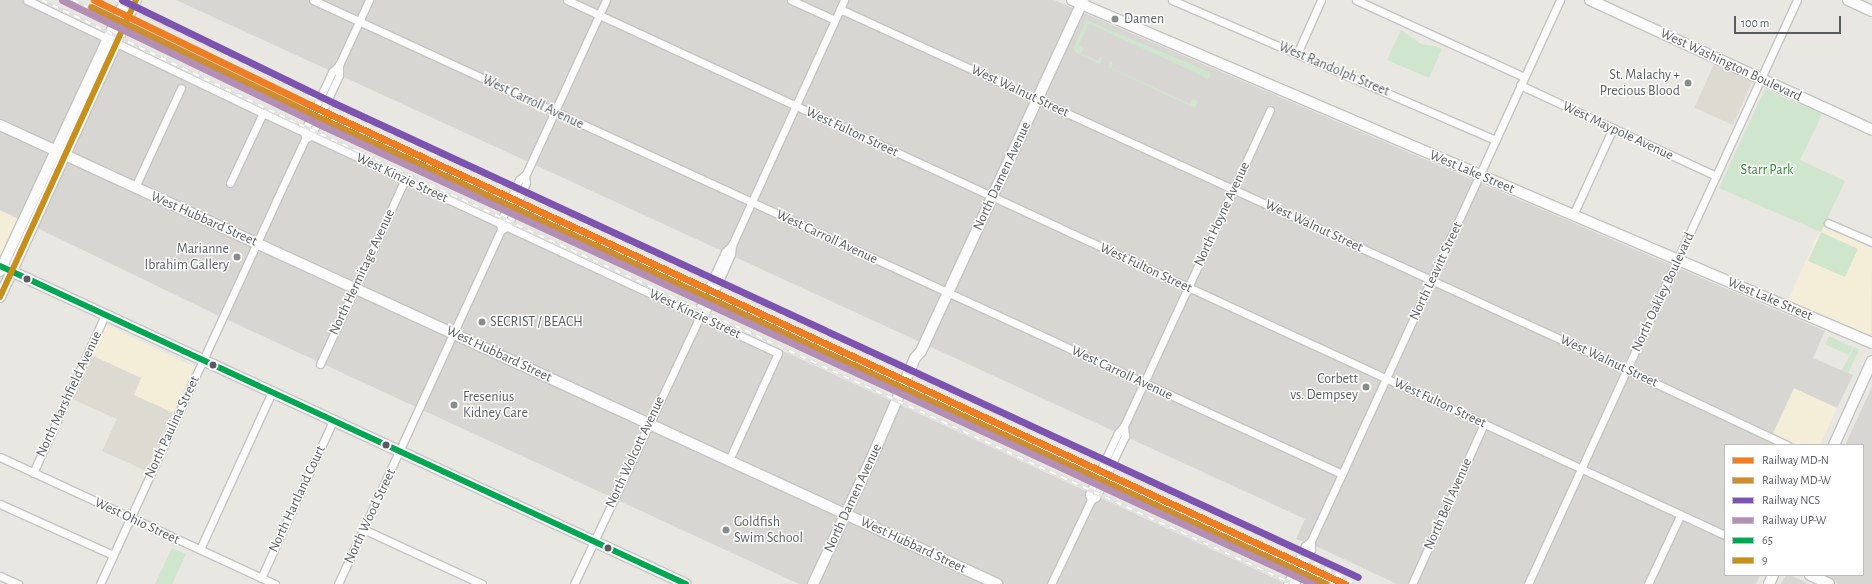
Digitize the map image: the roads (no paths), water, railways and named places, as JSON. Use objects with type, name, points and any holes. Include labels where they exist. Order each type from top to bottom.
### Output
[{"type":"main road","points":[[0,296],[65,155],[113,41],[126,0]]},
{"type":"main road","points":[[136,0],[56,151],[1,268],[12,271],[686,584]]},
{"type":"main road","name":"West Washington Boulevard","points":[[1590,0],[1872,130]]},
{"type":"main road","points":[[1848,0],[1872,11]]},
{"type":"main road","name":"North Damen Avenue","points":[[813,584],[893,412],[892,406],[915,358],[921,351],[1037,99],[1079,1]]},
{"type":"main road","name":"West Lake Street","points":[[1079,1],[1872,343]]},
{"type":"main road","name":"West Hubbard Street","points":[[0,125],[355,287],[997,584]]},
{"type":"main road","points":[[1834,444],[1872,361]]},
{"type":"main road","points":[[1812,576],[1829,584]]},
{"type":"street","name":"West Kinzie Street","points":[[26,0],[263,113],[307,136],[405,179],[699,318],[778,353],[729,460]]},
{"type":"street","name":"West Carroll Avenue","points":[[313,0],[1342,474]]},
{"type":"street","name":"North Paulina Street","points":[[100,584],[257,242],[307,136],[339,75],[339,65],[369,0]]},
{"type":"street","name":"West Fulton Street","points":[[567,0],[1724,535]]},
{"type":"street","name":"North Wood Street","points":[[338,584],[502,226],[526,183],[526,176],[606,0]]},
{"type":"street","points":[[792,0],[835,20]]},
{"type":"street","name":"North Wolcott Avenue","points":[[574,584],[699,318],[725,252],[732,245],[844,0]]},
{"type":"street","name":"West Randolph Street","points":[[1172,0],[1496,140]]},
{"type":"street","points":[[1298,54],[1321,0]]},
{"type":"street","points":[[1356,0],[1524,77]]},
{"type":"street","name":"North Leavitt Street","points":[[1295,584],[1311,549],[1311,541],[1560,0]]},
{"type":"street","name":"North Oakley Boulevard","points":[[1528,584],[1797,0]]},
{"type":"street","name":"West Walnut Street","points":[[840,9],[1785,444]]},
{"type":"street","name":"West Maypole Avenue","points":[[1520,85],[1716,176]]},
{"type":"street","points":[[135,187],[181,88]]},
{"type":"street","name":"North Hoyne Avenue","points":[[1051,584],[1090,500],[1096,497],[1125,436],[1124,426],[1270,110]]},
{"type":"street","points":[[230,183],[263,113]]},
{"type":"street","points":[[1573,215],[1613,128]]},
{"type":"street","name":"North Hermitage Avenue","points":[[320,364],[405,179]]},
{"type":"street","points":[[1828,223],[1872,242]]},
{"type":"street","name":"North Marshfield Avenue","points":[[33,473],[105,315]]},
{"type":"street","points":[[200,549],[272,392]]},
{"type":"street","name":"North Hartland Court","points":[[261,578],[333,421]]},
{"type":"street","name":"North Bell Avenue","points":[[1412,584],[1484,424]]},
{"type":"street","name":"West Ohio Street","points":[[0,457],[275,584]]},
{"type":"street","points":[[0,504],[113,555]]},
{"type":"street","points":[[1648,584],[1680,514]]},
{"type":"street","points":[[363,529],[482,584]]},
{"type":"street","name":"North Leavitt Street","points":[[1287,584],[1305,546],[1311,541]]},
{"type":"street","points":[[0,576],[18,584]]},
{"type":"railway","points":[[42,0],[299,124],[1293,584]]},
{"type":"railway","points":[[73,0],[304,113],[1323,584]]},
{"type":"railway","points":[[115,0],[312,97],[1294,551],[1355,584]]},
{"type":"rail line","name":"UP-W","points":[[62,0],[323,126],[1313,584]]},
{"type":"rail line","name":"MD-N","points":[[94,0],[308,104],[1345,584]]},
{"type":"rail line","name":"NCS","points":[[122,0],[334,103],[1358,577]]},
{"type":"rail line","name":"MD-W","points":[[91,7],[305,111],[1326,584]]},
{"type":"place","name":"Damen","points":[[1115,19]]},
{"type":"place","name":"St. Malachy + Precious Blood","points":[[1688,83]]},
{"type":"place","name":"Marianne Ibrahim Gallery","points":[[237,257]]},
{"type":"place","name":"SECRIST / BEACH","points":[[482,322]]},
{"type":"place","name":"Corbett vs. Dempsey","points":[[1366,387]]},
{"type":"place","name":"Fresenius Kidney Care","points":[[454,405]]},
{"type":"place","name":"Goldfish Swim School","points":[[726,530]]},
{"type":"park label","name":"Starr Park","points":[[1767,170]]}]
